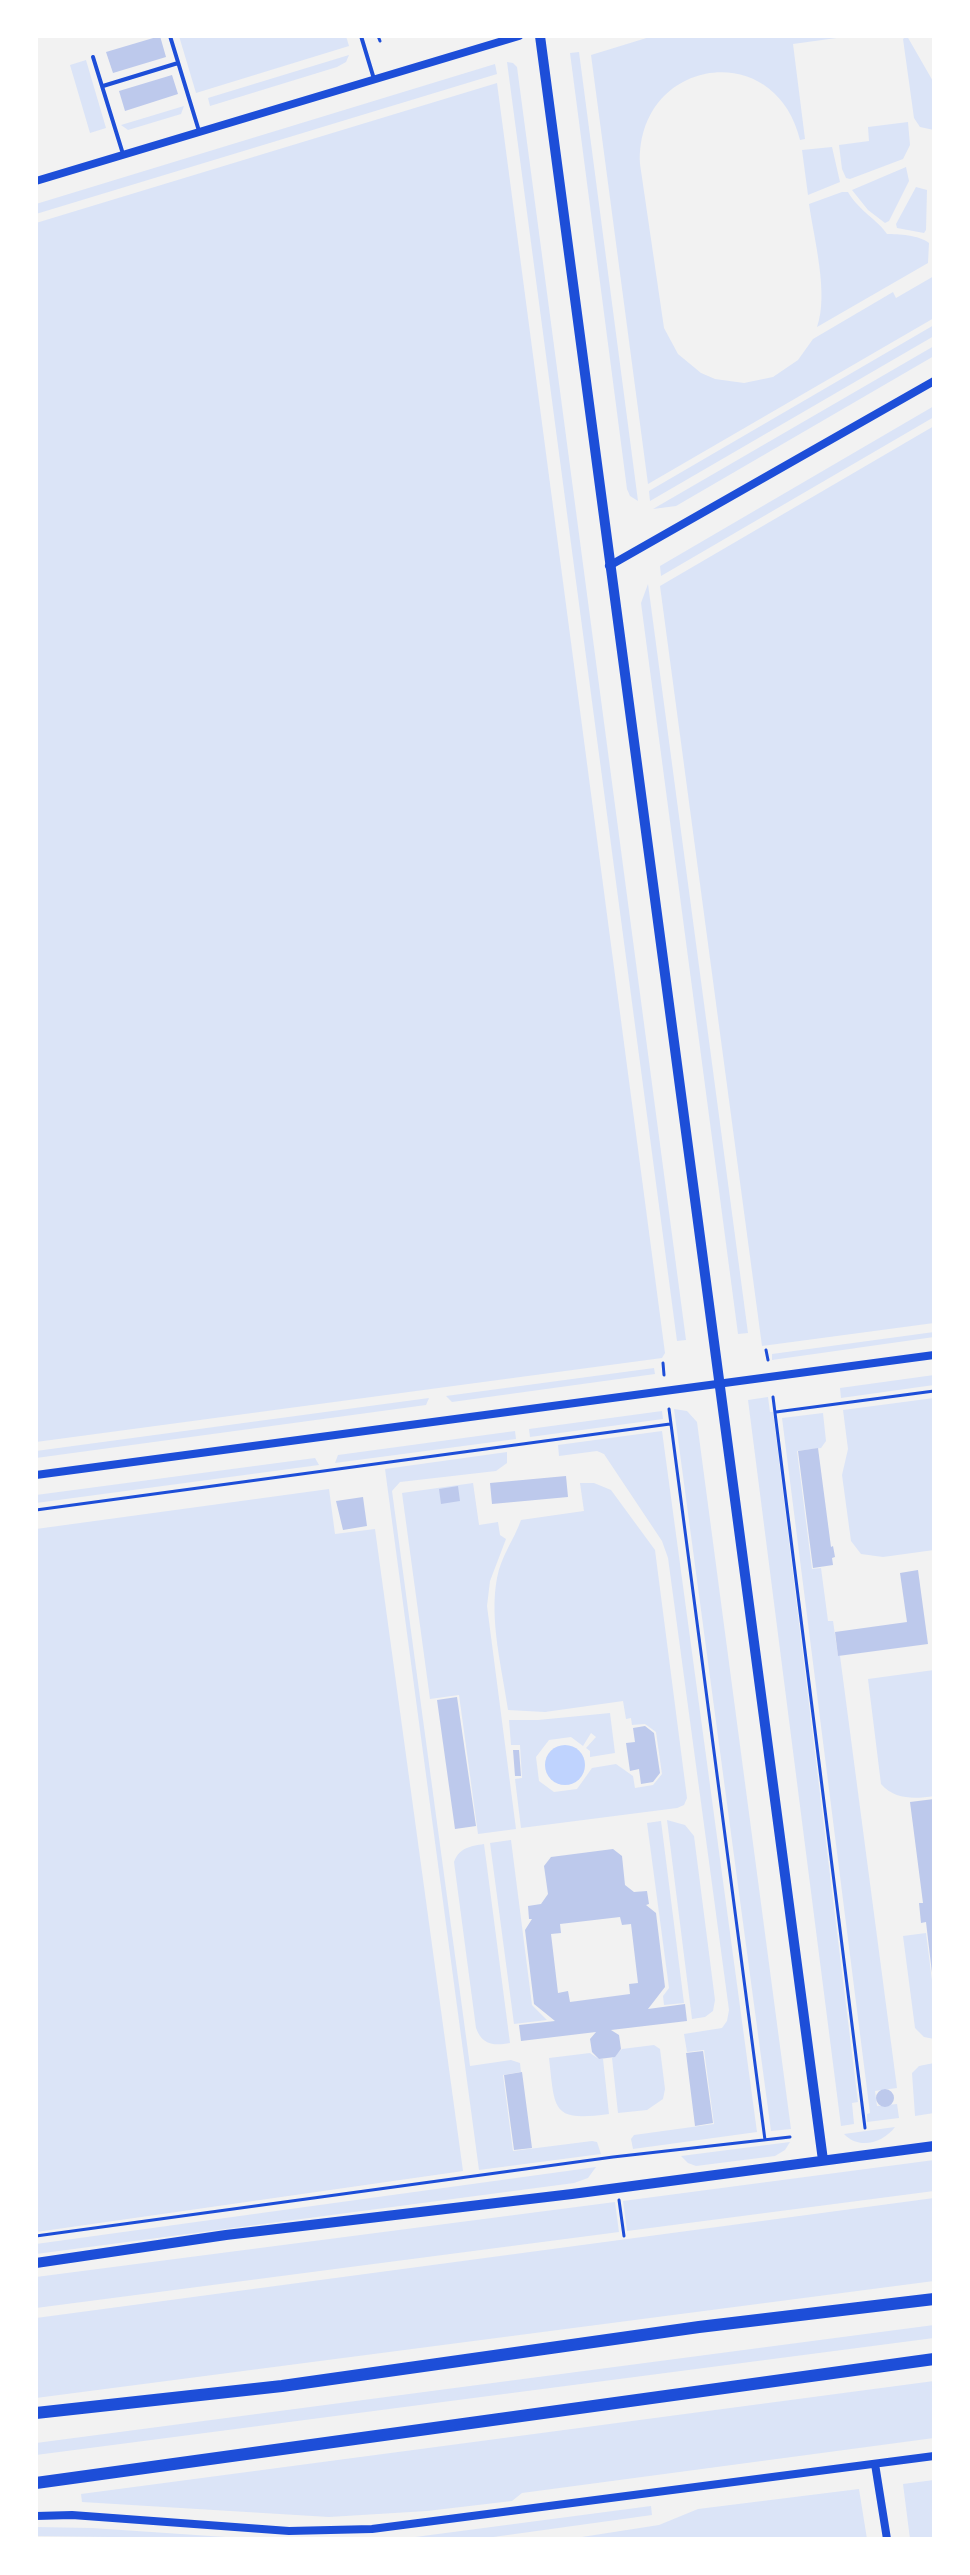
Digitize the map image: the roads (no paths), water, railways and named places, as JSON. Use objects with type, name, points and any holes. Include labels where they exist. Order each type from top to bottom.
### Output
[{"type":"main road","points":[[36,2413],[282,2386],[683,2329],[934,2299]]},
{"type":"main road","points":[[36,2483],[934,2359]]},
{"type":"street","points":[[36,181],[519,36]]},
{"type":"street","points":[[540,36],[823,2160]]},
{"type":"street","points":[[609,566],[934,381]]},
{"type":"street","points":[[36,1475],[934,1355]]},
{"type":"street","points":[[36,2263],[226,2235],[934,2146]]},
{"type":"street","points":[[36,2516],[72,2515],[289,2531],[372,2529],[934,2456]]},
{"type":"street","points":[[875,2464],[887,2539]]},
{"type":"lane","points":[[170,36],[199,131]]},
{"type":"lane","points":[[361,36],[374,79]]},
{"type":"lane","points":[[93,57],[123,154]]},
{"type":"lane","points":[[103,86],[178,63]]},
{"type":"water","points":[[565,1745],[579,1751],[585,1765],[579,1779],[565,1785],[551,1779],[545,1765],[551,1751]]}]
